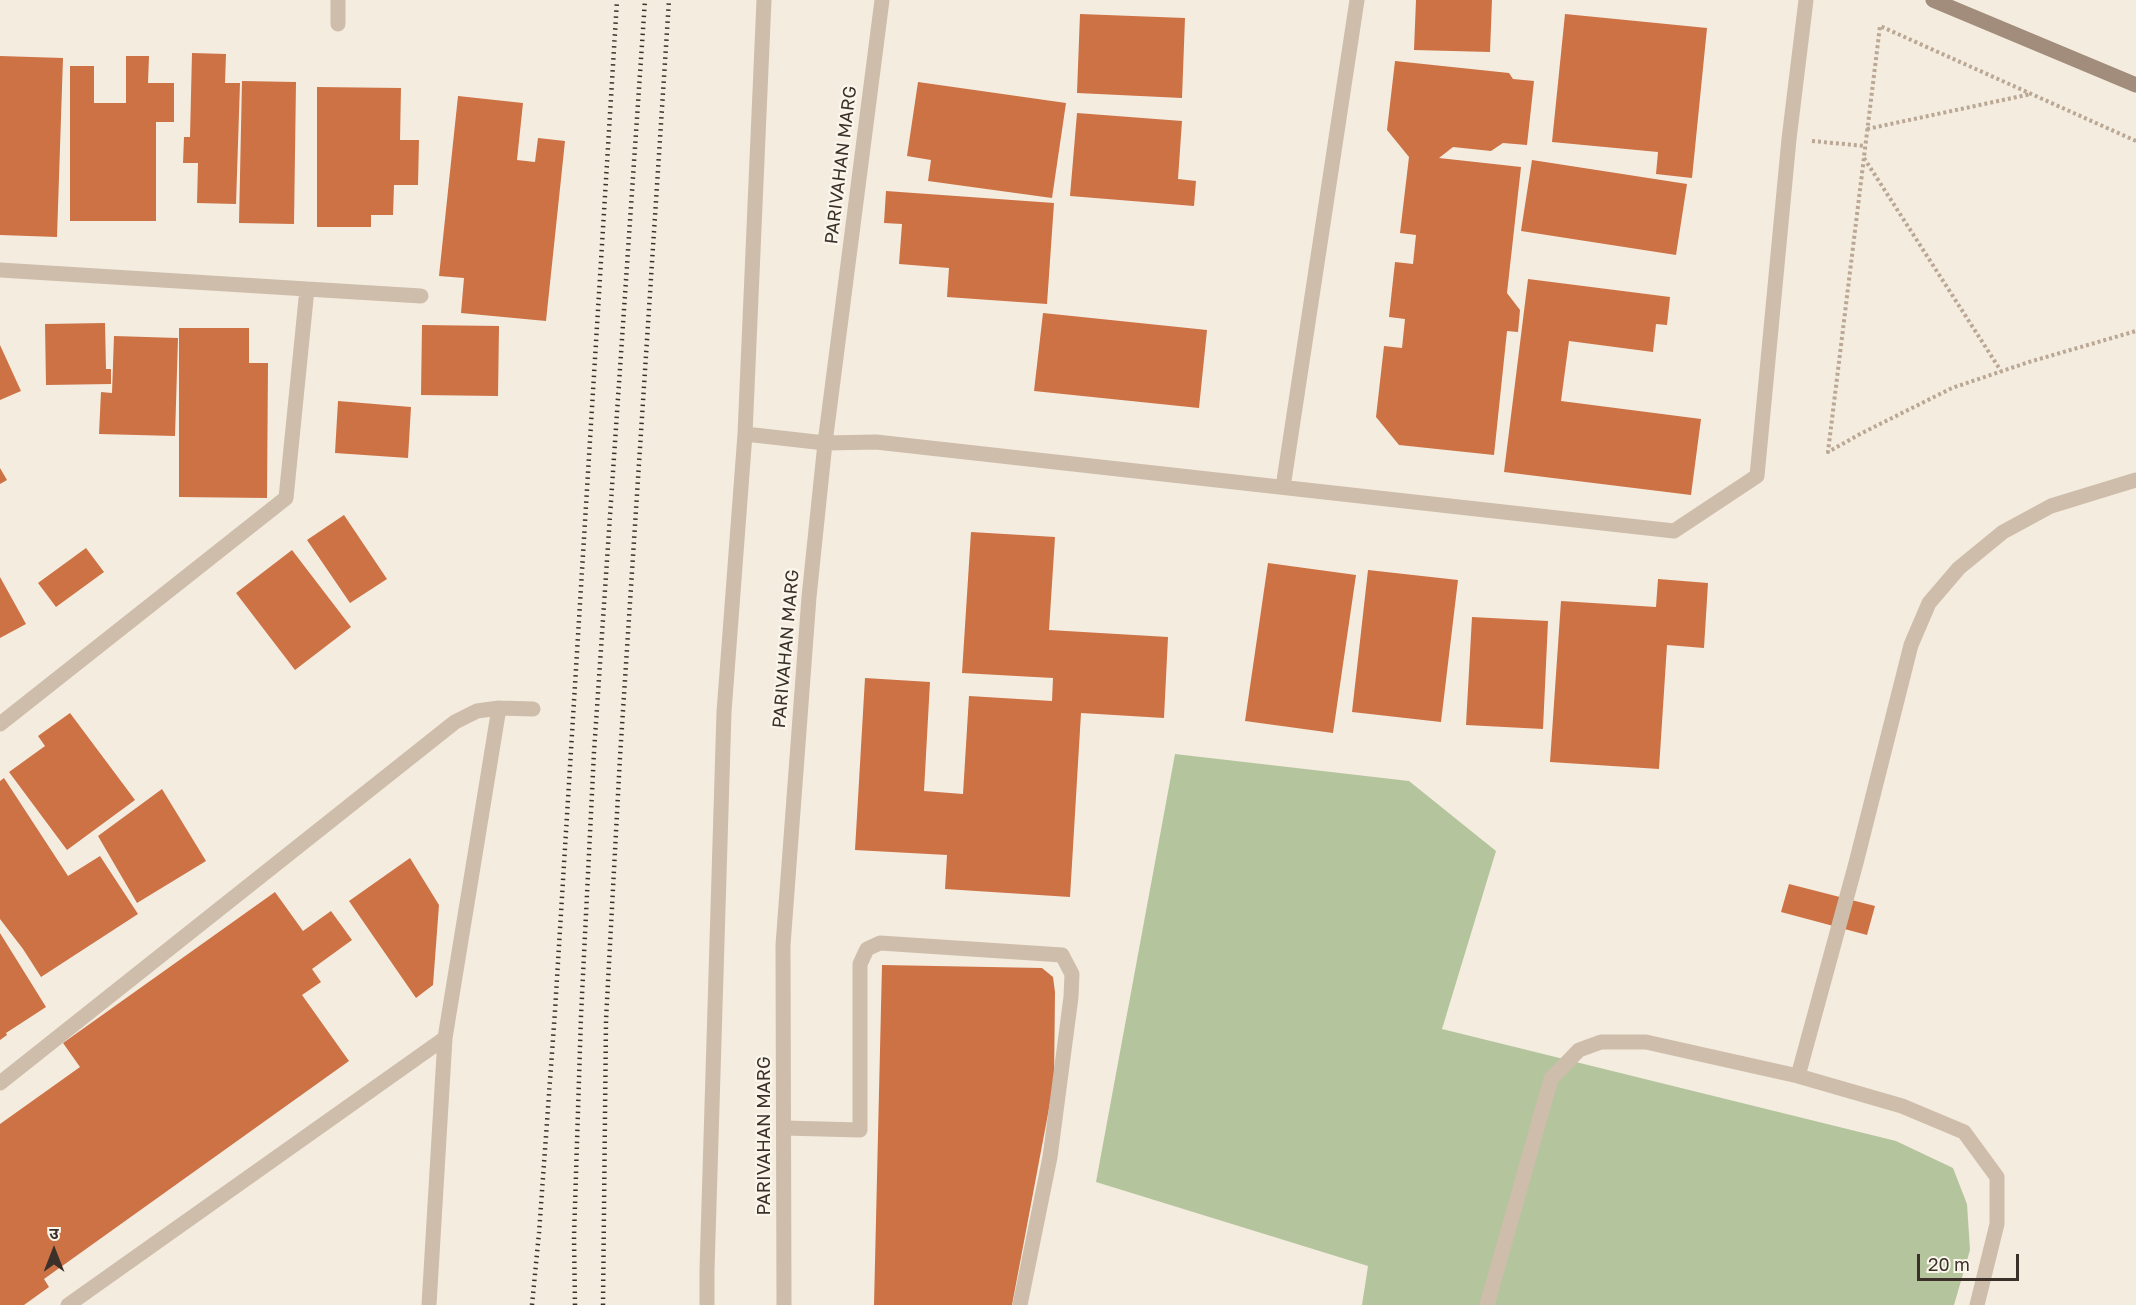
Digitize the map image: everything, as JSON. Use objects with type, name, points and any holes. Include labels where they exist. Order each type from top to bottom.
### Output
[{"type":"street","points":[[338,0],[338,24]]},
{"type":"street","points":[[707,1305],[724,712],[745,434],[764,0]]},
{"type":"street","name":"PARIVAHAN MARG","points":[[784,1305],[783,945],[809,597],[825,443],[882,0]]},
{"type":"street","points":[[1283,487],[1357,0]]},
{"type":"street","points":[[745,434],[825,443],[876,442],[1674,531],[1757,476],[1789,139],[1806,0]]},
{"type":"street","points":[[1933,0],[2136,85]]},
{"type":"street","points":[[0,270],[422,296]]},
{"type":"street","points":[[0,724],[286,498],[307,289]]},
{"type":"street","points":[[1798,1076],[1859,852],[1911,645],[1929,603],[1959,568],[2003,532],[2051,506],[2136,480]]},
{"type":"street","points":[[0,1083],[455,722],[477,711],[499,708],[533,709]]},
{"type":"street","points":[[429,1305],[445,1038],[499,708]]},
{"type":"street","points":[[784,1128],[860,1131],[860,963],[867,949],[880,943],[1062,955],[1072,974],[1071,997],[1050,1157],[1020,1305]]},
{"type":"street","points":[[68,1305],[445,1038]]},
{"type":"street","points":[[1487,1305],[1551,1079],[1579,1050],[1601,1042],[1646,1042],[1798,1076],[1902,1106],[1964,1132],[1997,1178],[1997,1224],[1977,1305]]},
{"type":"path","points":[[2136,141],[1880,26],[1828,452],[1952,388],[2136,331]]},
{"type":"path","points":[[1867,129],[2031,94]]},
{"type":"path","points":[[1789,139],[1865,146]]},
{"type":"path","points":[[1864,158],[2001,371]]},
{"type":"green space","points":[[1175,754],[1409,781],[1496,851],[1442,1029],[1896,1141],[1953,1168],[1967,1204],[1970,1250],[1954,1305],[1362,1305],[1368,1266],[1096,1182]]},
{"type":"building","points":[[1416,0],[1492,0],[1490,52],[1414,50]]},
{"type":"building","points":[[1080,14],[1185,18],[1182,98],[1077,93]]},
{"type":"building","points":[[1565,14],[1707,28],[1692,178],[1656,174],[1658,152],[1552,142]]},
{"type":"building","points":[[192,53],[226,54],[225,83],[240,83],[236,204],[197,203],[198,163],[183,163],[184,137],[190,137]]},
{"type":"building","points":[[0,56],[63,58],[57,237],[0,235]]},
{"type":"building","points":[[126,56],[149,56],[148,83],[174,83],[174,122],[156,122],[156,221],[70,221],[70,66],[94,66],[94,103],[126,103]]},
{"type":"building","points":[[1395,61],[1509,73],[1513,79],[1534,81],[1527,145],[1503,143],[1491,151],[1453,147],[1439,158],[1521,167],[1507,293],[1520,310],[1518,332],[1507,331],[1494,455],[1399,445],[1376,417],[1384,346],[1402,348],[1405,319],[1389,317],[1395,262],[1413,264],[1416,235],[1400,233],[1409,157],[1387,130]]},
{"type":"building","points":[[242,81],[296,82],[294,224],[239,223]]},
{"type":"building","points":[[918,82],[1066,103],[1052,198],[928,181],[931,160],[907,156]]},
{"type":"building","points":[[317,87],[401,88],[400,140],[419,140],[418,185],[394,185],[393,215],[371,215],[371,227],[317,227]]},
{"type":"building","points":[[458,96],[523,103],[517,160],[535,162],[538,138],[565,141],[546,321],[461,313],[464,278],[439,276]]},
{"type":"building","points":[[1077,113],[1182,121],[1178,179],[1196,181],[1194,206],[1070,196]]},
{"type":"building","points":[[1532,160],[1687,184],[1676,255],[1521,231]]},
{"type":"building","points":[[886,191],[1054,203],[1047,304],[947,297],[949,268],[899,264],[902,224],[884,223]]},
{"type":"building","points":[[1528,279],[1670,297],[1667,325],[1656,324],[1653,352],[1569,341],[1561,401],[1701,419],[1691,495],[1504,472]]},
{"type":"building","points":[[1043,313],[1207,330],[1199,408],[1034,391]]},
{"type":"building","points":[[105,323],[106,369],[111,369],[111,384],[46,385],[45,324]]},
{"type":"building","points":[[422,325],[499,326],[498,396],[421,395]]},
{"type":"building","points":[[179,328],[249,328],[249,363],[268,363],[267,498],[179,497]]},
{"type":"building","points":[[114,336],[178,338],[175,436],[99,434],[101,392],[112,393]]},
{"type":"building","points":[[0,345],[21,391],[0,400]]},
{"type":"building","points":[[338,401],[411,407],[408,458],[335,453]]},
{"type":"building","points":[[0,468],[7,480],[0,484]]},
{"type":"building","points":[[344,515],[387,579],[350,603],[307,540]]},
{"type":"building","points":[[971,532],[1055,537],[1049,630],[1168,637],[1164,718],[1081,713],[1070,897],[945,889],[947,855],[855,850],[865,678],[930,682],[924,791],[963,794],[969,696],[1052,701],[1053,678],[962,673]]},
{"type":"building","points":[[86,548],[104,572],[56,607],[38,583]]},
{"type":"building","points":[[292,550],[351,627],[295,670],[236,593]]},
{"type":"building","points":[[1268,563],[1356,575],[1333,733],[1245,721]]},
{"type":"building","points":[[1368,570],[1458,580],[1441,722],[1352,712]]},
{"type":"building","points":[[0,577],[26,624],[0,638]]},
{"type":"building","points":[[1658,579],[1708,583],[1704,648],[1667,645],[1659,769],[1550,762],[1561,601],[1656,607]]},
{"type":"building","points":[[1472,617],[1548,621],[1543,729],[1466,725]]},
{"type":"building","points":[[70,713],[135,800],[67,850],[9,772],[45,746],[38,736]]},
{"type":"building","points":[[4,778],[68,876],[100,856],[138,914],[41,977],[0,919],[0,781]]},
{"type":"building","points":[[162,789],[206,861],[137,903],[98,836]]},
{"type":"building","points":[[410,858],[439,905],[433,985],[416,998],[349,901]]},
{"type":"building","points":[[1789,884],[1875,906],[1867,935],[1781,912]]},
{"type":"building","points":[[275,892],[303,931],[331,911],[352,940],[312,969],[321,982],[302,995],[349,1061],[44,1279],[49,1287],[24,1305],[0,1305],[0,1124],[80,1067],[63,1043]]},
{"type":"building","points":[[0,933],[46,1007],[6,1033],[7,1035],[0,1040]]},
{"type":"building","points":[[882,965],[1042,968],[1053,977],[1055,992],[1054,1082],[1012,1305],[874,1305]]},
{"type":"railway","points":[[532,1305],[555,1011],[617,0]]},
{"type":"railway","points":[[575,1305],[574,1237],[581,1016],[594,752],[645,0]]},
{"type":"railway","points":[[603,1305],[606,1020],[620,757],[669,0]]}]
